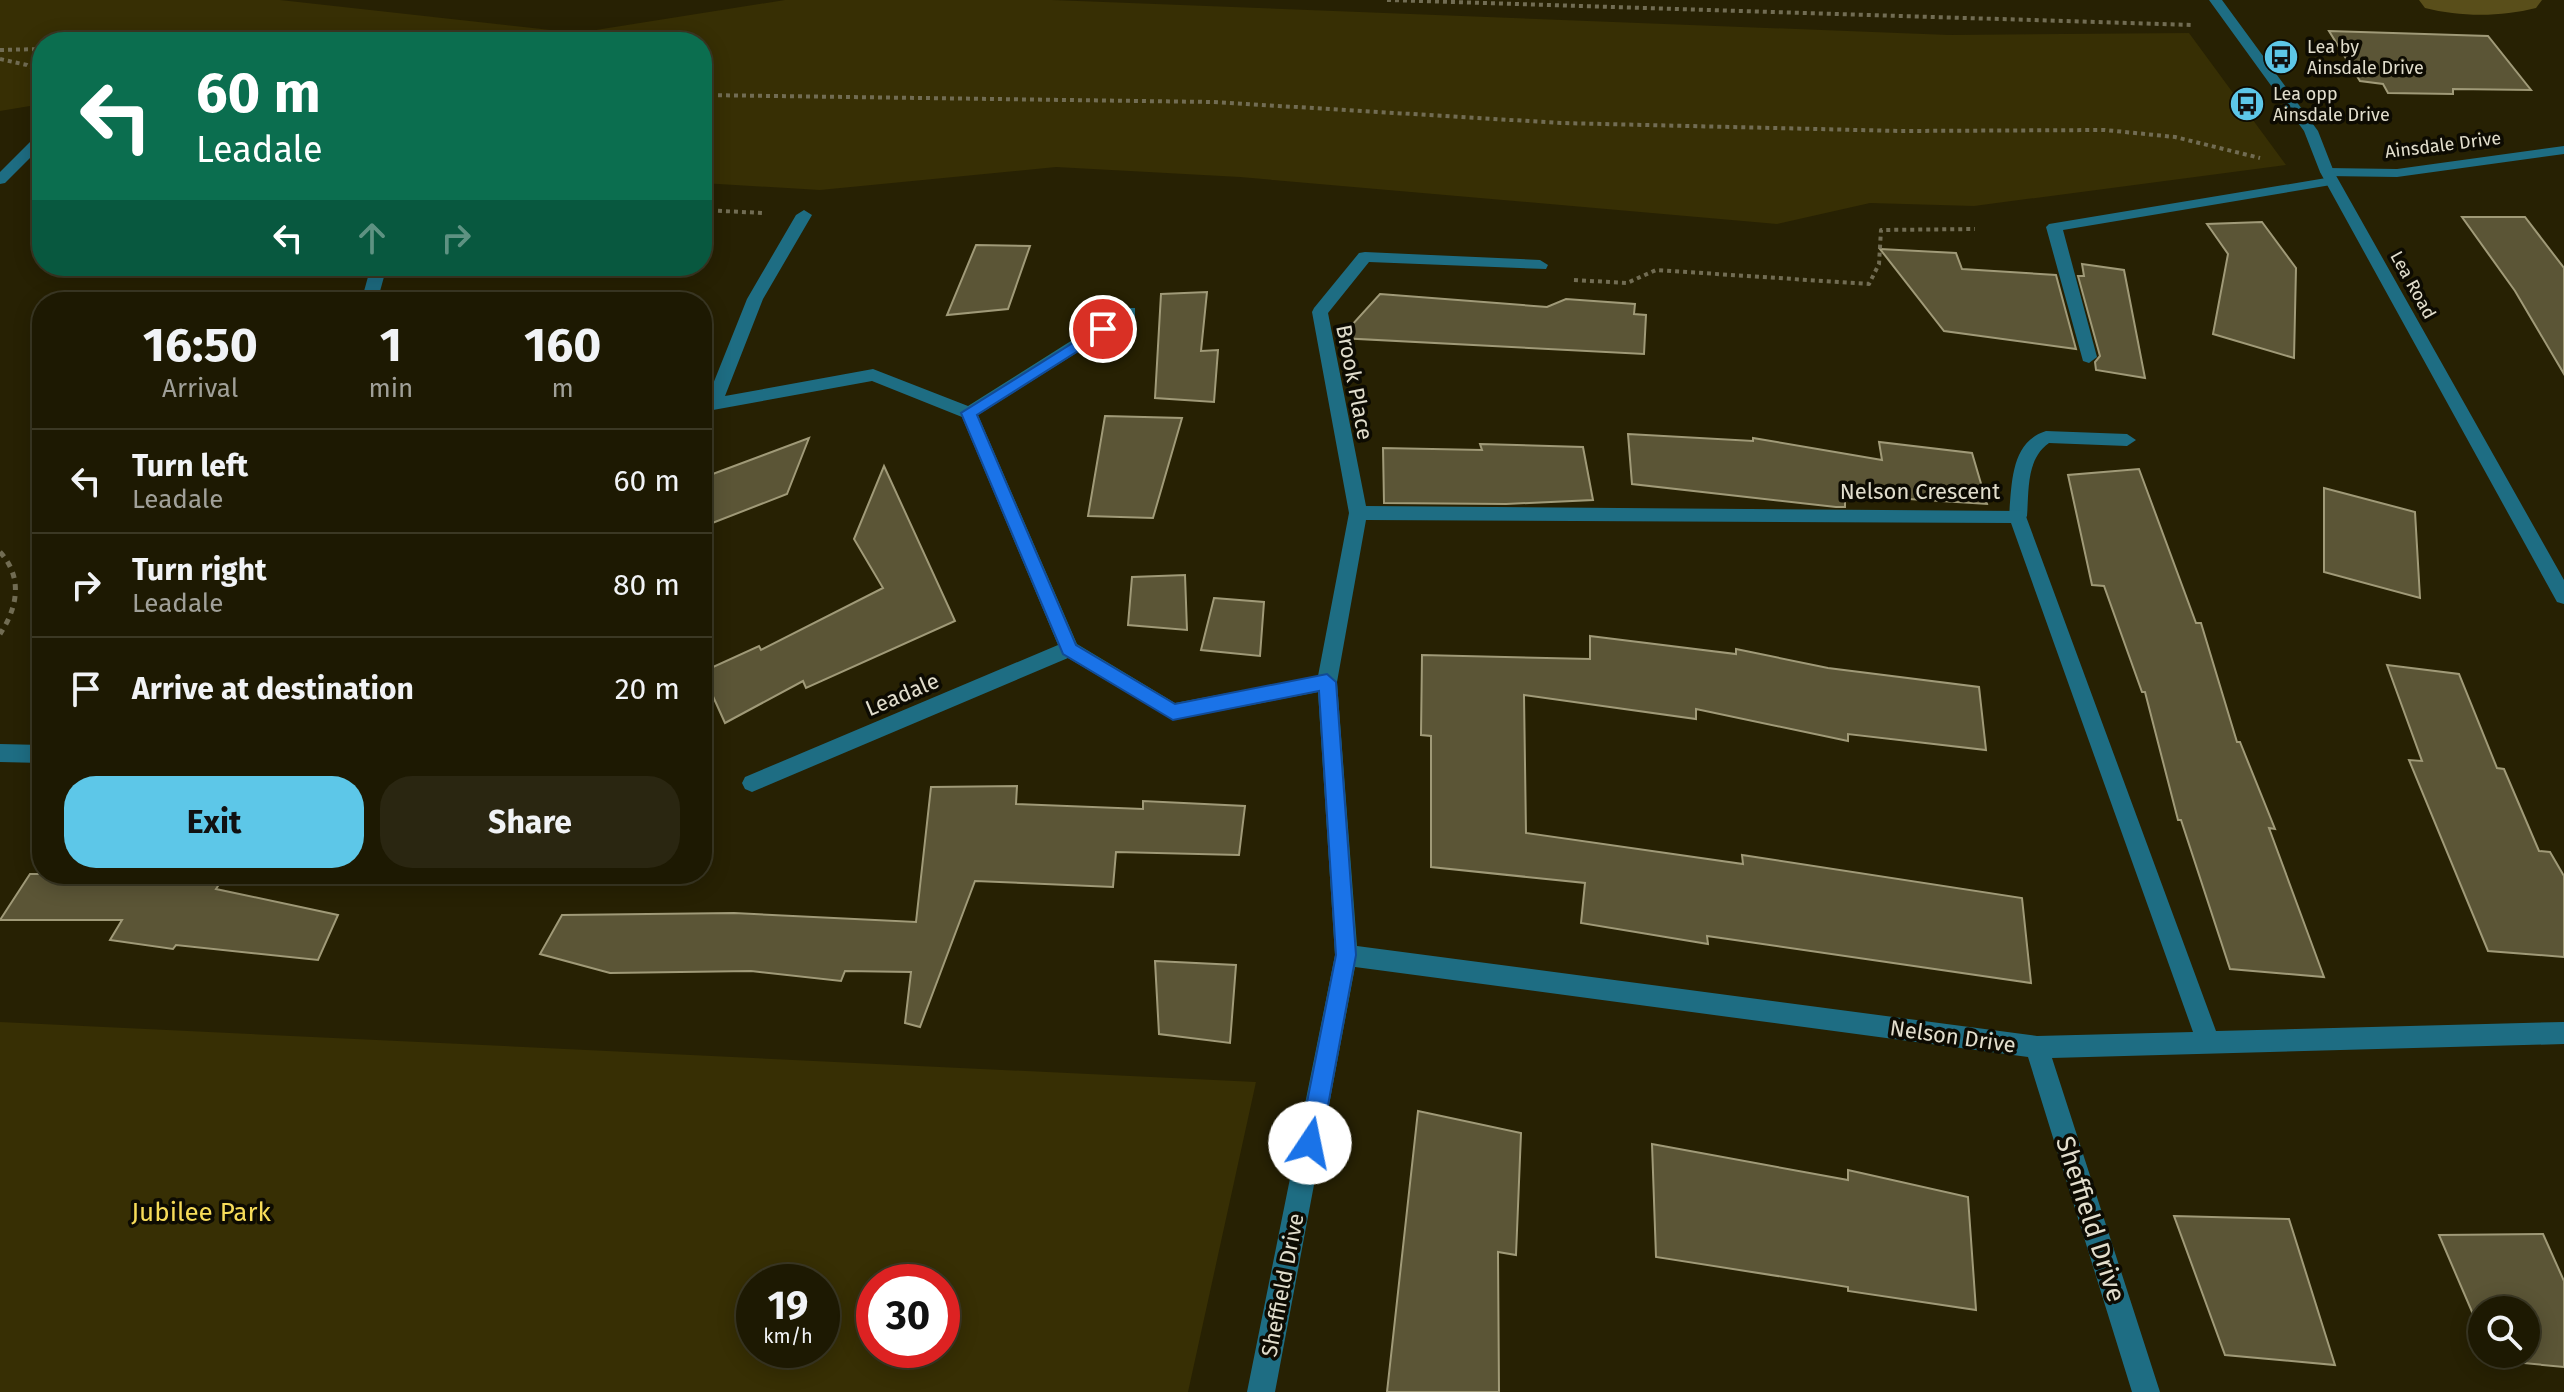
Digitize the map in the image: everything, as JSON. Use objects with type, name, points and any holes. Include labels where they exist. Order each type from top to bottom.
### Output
[{"type":"street","name":"Lea Road","points":[[2215,0],[2311,131],[2330,177],[2564,597]]},
{"type":"street","points":[[0,180],[32,148]]},
{"type":"street","name":"Ainsdale Drive","points":[[2089,357],[2054,227],[2330,177],[2397,173],[2564,150]]},
{"type":"street","points":[[712,396],[755,299],[804,215]]},
{"type":"street","name":"Brook Place","points":[[1358,513],[1320,312],[1365,257],[1540,265]]},
{"type":"street","points":[[969,413],[1129,312]]},
{"type":"street","points":[[712,404],[873,375],[969,413],[1069,649],[1173,712],[1327,682]]},
{"type":"street","points":[[2018,516],[2023,465],[2034,445],[2046,437],[2127,440]]},
{"type":"street","name":"Nelson Crescent","points":[[1358,513],[2018,516],[2208,1042]]},
{"type":"street","name":"Sheffield Drive","points":[[1261,1392],[1346,955],[1327,682],[1358,513]]},
{"type":"street","name":"Leadale","points":[[752,783],[1069,649]]},
{"type":"street","points":[[0,753],[32,754]]},
{"type":"street","name":"Nelson Drive","points":[[1346,955],[2037,1047],[2564,1033]]},
{"type":"street","name":"Sheffield Drive","points":[[2037,1047],[2146,1392]]},
{"type":"path","points":[[1387,0],[2233,28]]},
{"type":"path","points":[[0,50],[32,49]]},
{"type":"path","points":[[0,59],[32,68]]},
{"type":"path","points":[[712,95],[1213,102],[1607,125],[1901,131],[2105,130],[2175,137],[2330,177]]},
{"type":"path","points":[[712,210],[804,215]]},
{"type":"path","points":[[1540,265],[1542,277],[1627,283],[1656,270],[1869,284],[1879,264],[1881,230],[1975,229]]},
{"type":"path","points":[[0,552],[12,562],[17,588],[8,623],[0,634]]},
{"type":"green space","points":[[0,0],[280,0],[568,32],[32,32],[32,106],[0,111]]},
{"type":"green space","points":[[785,0],[1052,0],[1949,35],[2189,33],[2286,165],[1974,206],[1870,203],[1777,224],[1240,177],[1056,167],[820,190],[712,184],[712,32],[583,32]]},
{"type":"green space","name":"Jubilee Park","points":[[0,1022],[1256,1082],[1188,1392],[0,1392]]},
{"type":"building","points":[[2329,31],[2488,36],[2531,90],[2453,89],[2453,94],[2388,93],[2383,84],[2360,81]]},
{"type":"building","points":[[2462,217],[2525,217],[2564,268],[2564,374],[2515,291]]},
{"type":"building","points":[[2262,222],[2296,268],[2294,358],[2213,334],[2228,254],[2207,224]]},
{"type":"building","points":[[976,245],[1030,246],[1008,309],[947,315]]},
{"type":"building","points":[[1880,249],[1956,253],[1962,269],[2056,275],[2076,349],[1944,331]]},
{"type":"building","points":[[2082,264],[2124,270],[2145,378],[2096,370],[2095,362],[2100,356],[2078,276],[2084,276]]},
{"type":"building","points":[[1207,292],[1201,351],[1218,350],[1214,402],[1155,398],[1161,294]]},
{"type":"building","points":[[1380,294],[1547,307],[1566,299],[1635,304],[1634,314],[1646,315],[1644,354],[1340,338]]},
{"type":"building","points":[[1105,416],[1182,418],[1153,518],[1088,516]]},
{"type":"building","points":[[1628,434],[1753,441],[1753,438],[1882,460],[1879,442],[1972,453],[1987,504],[1845,495],[1845,507],[1836,507],[1632,484]]},
{"type":"building","points":[[809,438],[787,494],[712,523],[712,474]]},
{"type":"building","points":[[1480,444],[1583,447],[1593,500],[1506,504],[1384,503],[1383,448],[1482,450]]},
{"type":"building","points":[[884,466],[955,621],[806,688],[803,681],[725,723],[712,694],[712,667],[759,646],[761,650],[883,588],[854,539]]},
{"type":"building","points":[[2139,469],[2196,623],[2201,623],[2237,742],[2240,742],[2275,829],[2269,828],[2324,977],[2230,969],[2181,820],[2178,820],[2145,692],[2142,692],[2104,586],[2092,585],[2068,475]]},
{"type":"building","points":[[2324,488],[2415,512],[2420,598],[2324,572]]},
{"type":"building","points":[[1185,575],[1187,630],[1128,625],[1132,577]]},
{"type":"building","points":[[1214,598],[1264,602],[1260,656],[1201,650]]},
{"type":"building","points":[[1590,636],[1736,654],[1736,649],[1828,668],[1979,687],[1986,750],[1848,734],[1848,741],[1696,709],[1696,719],[1524,695],[1526,833],[1743,864],[1742,855],[2022,898],[2031,983],[1707,936],[1708,944],[1581,923],[1585,883],[1431,867],[1431,736],[1421,735],[1422,655],[1590,659]]},
{"type":"building","points":[[2387,665],[2459,674],[2497,768],[2504,769],[2539,851],[2550,852],[2564,876],[2564,957],[2488,951],[2409,760],[2422,761]]},
{"type":"building","points":[[1017,786],[1016,804],[1143,809],[1143,801],[1245,806],[1239,855],[1116,852],[1113,887],[975,881],[920,1027],[905,1023],[911,972],[845,971],[841,981],[751,971],[610,973],[540,954],[562,915],[734,913],[916,922],[931,787]]},
{"type":"building","points":[[30,874],[32,884],[219,884],[216,889],[338,915],[318,960],[176,945],[173,949],[110,940],[122,920],[0,920]]},
{"type":"building","points":[[1155,961],[1236,965],[1230,1043],[1159,1034]]},
{"type":"building","points":[[1418,1111],[1521,1133],[1516,1255],[1498,1252],[1499,1392],[1387,1392]]},
{"type":"building","points":[[1652,1144],[1848,1180],[1848,1170],[1968,1197],[1976,1310],[1656,1257]]},
{"type":"building","points":[[2174,1216],[2289,1219],[2335,1365],[2225,1355]]},
{"type":"building","points":[[2543,1234],[2564,1281],[2564,1367],[2540,1365],[2540,1296],[2468,1296],[2468,1302],[2439,1235]]},
{"type":"waterway","points":[[2438,0],[2468,3],[2523,0]]},
{"type":"place","name":"Lea by Ainsdale Drive","points":[[2281,57]]},
{"type":"place","name":"Lea opp Ainsdale Drive","points":[[2247,104]]},
{"type":"route","points":[[1103,329],[969,413],[1069,649],[1173,712],[1327,682],[1346,955],[1310,1143]]}]
